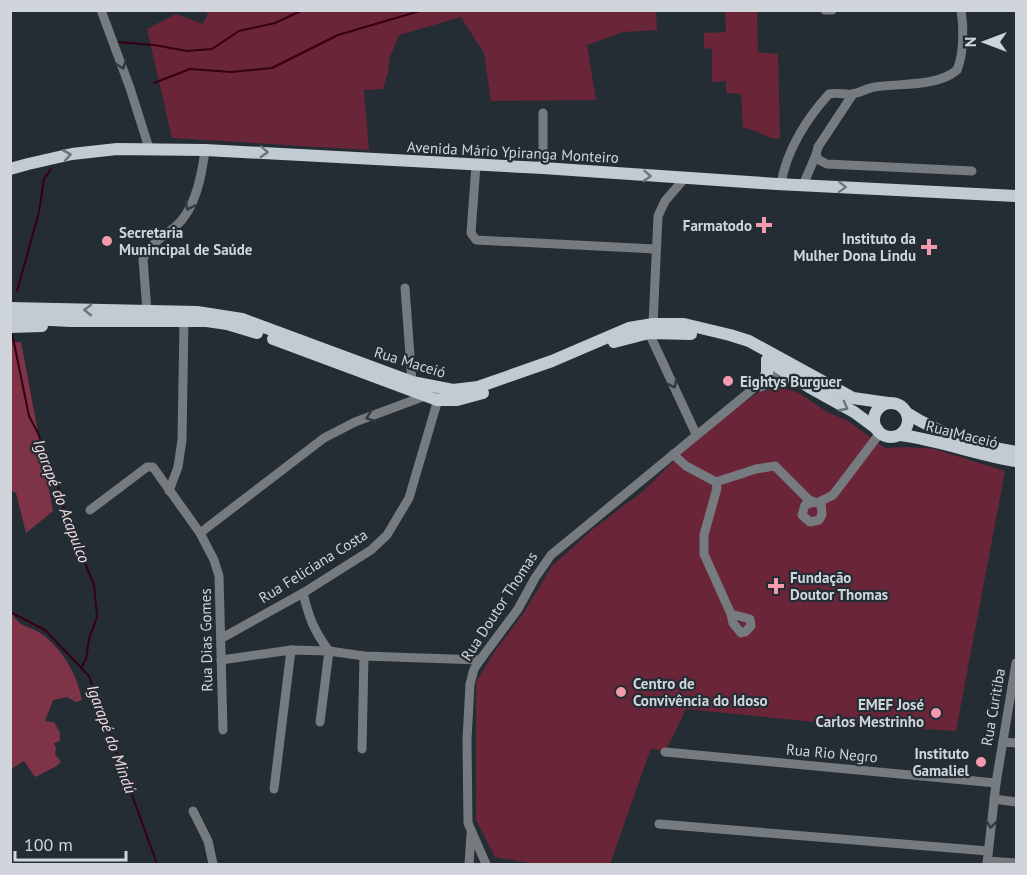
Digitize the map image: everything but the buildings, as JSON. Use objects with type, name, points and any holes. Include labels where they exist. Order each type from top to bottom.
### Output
[{"type":"main road","name":"Avenida Mário Ypiranga Monteiro","points":[[12,169],[72,154],[149,148],[1017,196]]},
{"type":"main road","name":"Rua Maceió","points":[[10,308],[210,313],[242,319],[412,382],[435,395]]},
{"type":"main road","name":"Rua Maceió","points":[[10,318],[71,321],[184,320],[217,323],[247,329],[435,395],[478,387],[552,361],[629,328],[684,324],[749,341],[854,412],[878,431]]},
{"type":"main road","points":[[10,327],[40,326],[71,321]]},
{"type":"main road","name":"Rua Maceió","points":[[651,328],[703,336],[745,348],[783,370],[796,373],[854,398],[888,403]]},
{"type":"main road","points":[[760,384],[767,373],[767,360]]},
{"type":"main road","points":[[897,404],[907,413],[908,425],[900,435],[890,437],[878,431],[874,419],[875,413],[882,405],[897,404]]},
{"type":"main road","name":"Rua Maceió","points":[[907,413],[929,427],[988,452]]},
{"type":"main road","name":"Rua Maceió","points":[[900,435],[1008,454],[1017,461]]},
{"type":"street","points":[[101,10],[149,148]]},
{"type":"street","points":[[825,10],[832,10]]},
{"type":"street","points":[[781,184],[783,169],[801,133],[829,94],[836,92],[853,94],[875,87],[929,82],[942,79],[957,70],[961,58],[963,21],[961,10]]},
{"type":"street","points":[[803,185],[823,138],[843,112],[853,94]]},
{"type":"street","points":[[543,113],[543,168]]},
{"type":"street","points":[[147,311],[143,259],[146,252],[186,214],[198,183],[206,150]]},
{"type":"street","points":[[816,155],[819,160],[827,164],[972,171]]},
{"type":"street","points":[[476,165],[471,233],[476,240],[656,249]]},
{"type":"street","points":[[684,178],[665,201],[658,216],[651,328],[696,434]]},
{"type":"street","points":[[405,288],[412,382]]},
{"type":"street","points":[[170,491],[178,467],[182,440],[184,320]]},
{"type":"street","name":"Rua Doutor Thomas","points":[[486,864],[468,823],[467,797],[470,684],[471,676],[480,660],[518,609],[551,555],[696,434],[773,373],[783,370]]},
{"type":"street","name":"Rua Doutor Thomas","points":[[760,384],[796,373]]},
{"type":"street","points":[[200,533],[324,438],[355,422],[435,395]]},
{"type":"street","name":"Rua Feliciana Costa","points":[[222,638],[303,593],[370,550],[387,535],[409,498],[435,395]]},
{"type":"street","points":[[673,454],[686,466],[716,482],[756,469],[776,466],[809,500],[817,502],[833,495],[878,431]]},
{"type":"street","name":"Rua Dias Gomes","points":[[90,510],[147,467],[156,468],[200,533],[218,571],[222,638],[223,729]]},
{"type":"street","points":[[716,482],[717,488],[704,535],[705,554],[722,598],[731,614]]},
{"type":"street","points":[[303,593],[307,615],[317,636],[329,651],[320,722]]},
{"type":"street","points":[[221,660],[291,650],[329,651],[364,656],[480,660]]},
{"type":"street","points":[[274,789],[291,650]]},
{"type":"street","points":[[362,749],[364,656]]},
{"type":"street","name":"Rua Curitiba","points":[[988,859],[996,783],[1017,663]]},
{"type":"street","points":[[1003,742],[1017,743]]},
{"type":"street","name":"Rua Rio Negro","points":[[665,752],[996,783]]},
{"type":"street","points":[[994,799],[1017,802]]},
{"type":"street","points":[[193,811],[208,841],[213,864]]},
{"type":"street","points":[[659,824],[1017,863]]},
{"type":"street","name":"Rua Doutor Thomas","points":[[469,864],[471,832]]},
{"type":"shaded area","points":[[203,10],[656,10],[657,30],[623,32],[587,45],[596,100],[491,101],[484,53],[461,17],[399,35],[389,59],[383,89],[364,90],[369,150],[172,138],[147,29],[176,14],[203,24],[208,14]]},
{"type":"shaded area","points":[[725,11],[757,11],[758,52],[778,54],[780,139],[743,128],[741,94],[726,93],[726,81],[712,82],[712,49],[704,48],[704,33],[726,32]]},
{"type":"shaded area","points":[[10,342],[21,342],[53,511],[26,533],[16,493],[11,491]]},
{"type":"shaded area","points":[[780,387],[799,393],[827,412],[848,421],[885,448],[934,449],[1005,471],[956,731],[815,722],[686,709],[665,752],[651,748],[610,864],[535,864],[495,857],[476,820],[476,682],[495,651],[523,614],[552,566],[593,529],[642,492],[707,429],[759,392]]},
{"type":"shaded area","points":[[11,611],[20,623],[40,633],[62,654],[72,671],[82,700],[76,702],[67,697],[53,700],[45,721],[54,722],[60,733],[60,741],[54,743],[55,754],[61,762],[35,777],[24,761],[11,769]]},
{"type":"waterway","name":"Igarapé do Acapulco","points":[[117,42],[187,51],[212,49],[239,31],[275,23],[303,10]]},
{"type":"waterway","points":[[154,83],[190,69],[231,72],[272,68],[338,35],[423,10]]},
{"type":"waterway","name":"Igarapé do Acapulco","points":[[17,291],[39,212],[44,179],[51,169]]},
{"type":"waterway","name":"Igarapé do Acapulco","points":[[12,333],[29,416],[37,431],[61,495],[65,514],[94,585],[97,617],[89,639],[86,659],[81,668]]},
{"type":"waterway","name":"Igarapé do Mindú","points":[[10,612],[45,630],[89,676],[157,864]]},
{"type":"place","name":"Farmatodo","points":[[764,225]]},
{"type":"place","name":"Secretaria Munincipal de Saúde","points":[[107,241]]},
{"type":"place","name":"Instituto da Mulher Dona Lindu","points":[[929,247]]},
{"type":"place","name":"Eightys Burguer","points":[[728,381]]},
{"type":"place","name":"Fundação Doutor Thomas","points":[[776,586]]},
{"type":"place","name":"Centro de Convivência do Idoso","points":[[621,692]]},
{"type":"place","name":"EMEF José Carlos Mestrinho","points":[[936,713]]},
{"type":"place","name":"Instituto Gamaliel","points":[[981,762]]}]
